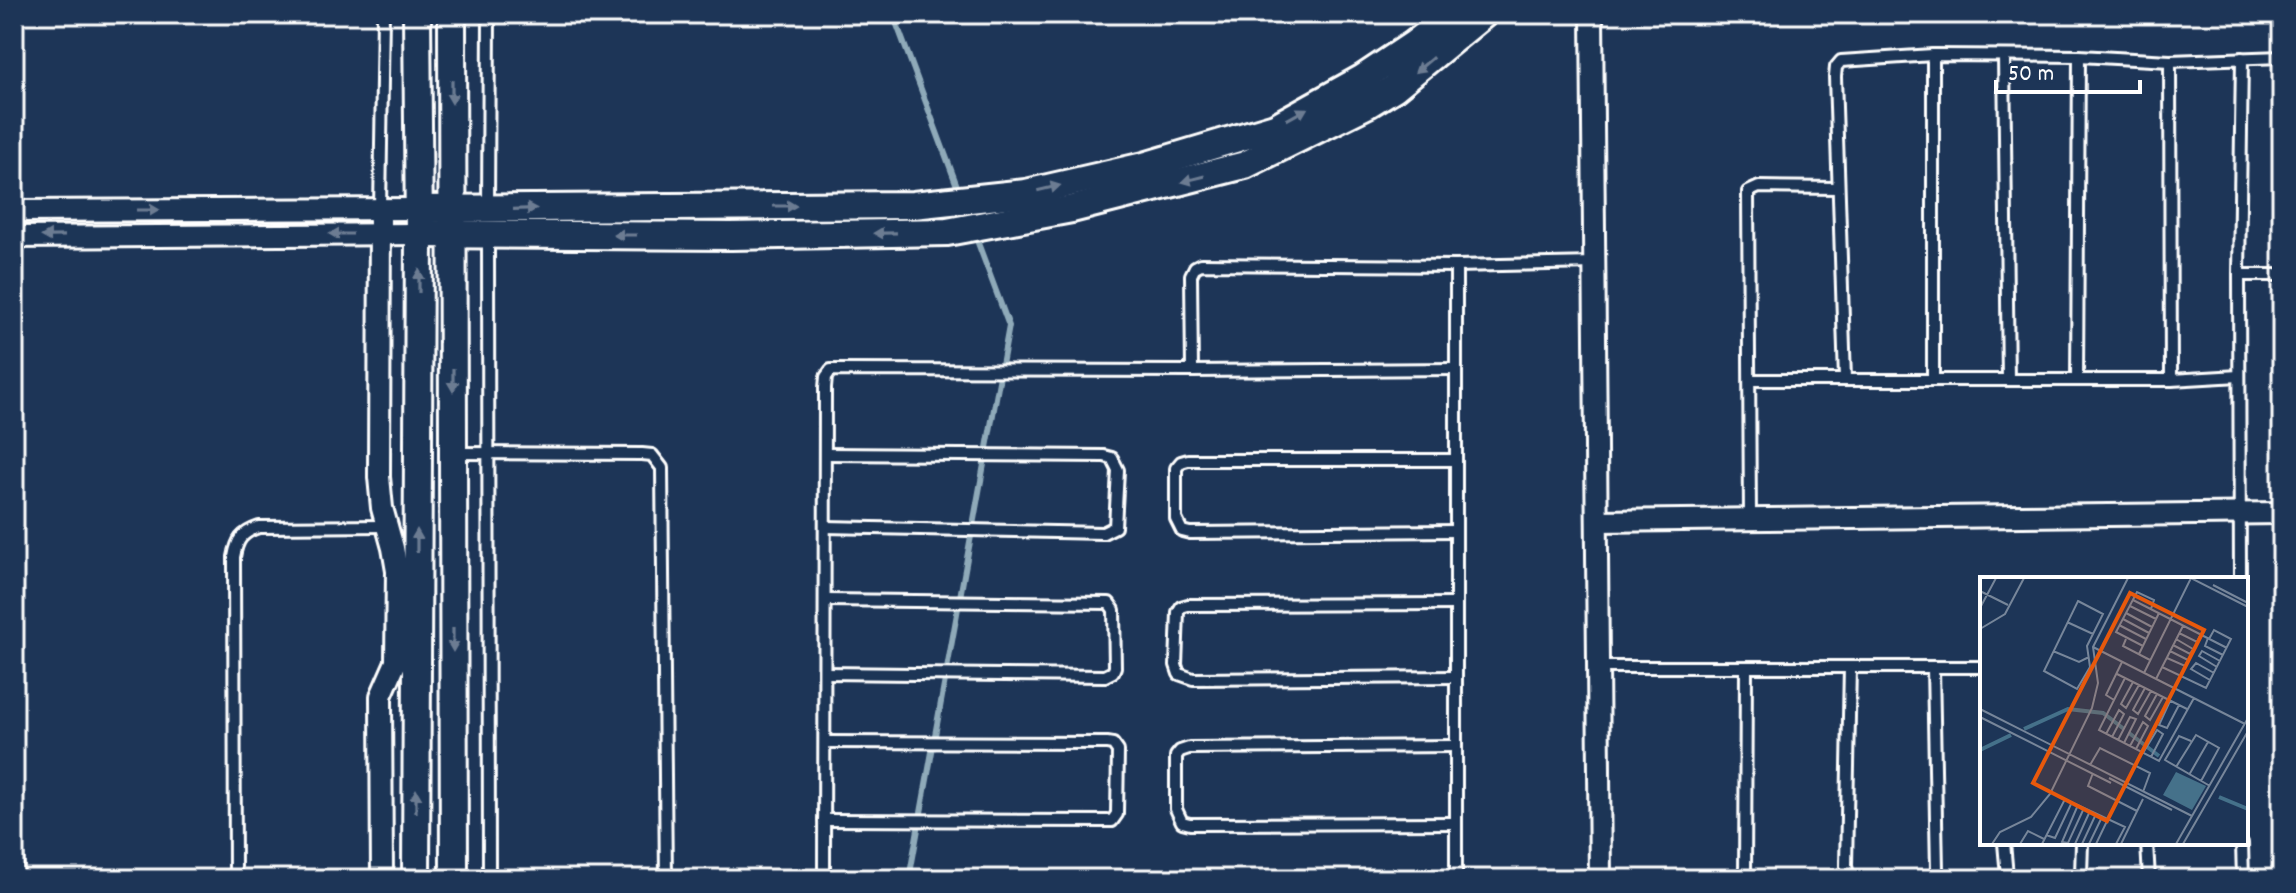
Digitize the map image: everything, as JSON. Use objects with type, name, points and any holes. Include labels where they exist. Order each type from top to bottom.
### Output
[{"type":"street","points":[[416,879],[417,14]]},
{"type":"street","points":[[452,14],[454,879]]},
{"type":"street","points":[[488,222],[913,205],[1026,193],[1144,166],[1258,133],[1363,78],[1453,14]]},
{"type":"street","points":[[14,237],[380,234],[419,222],[453,221],[731,236],[947,232],[1072,209],[1245,165],[1381,96],[1409,77],[1484,14]]},
{"type":"street","points":[[1592,14],[1600,879]]},
{"type":"street","points":[[380,209],[379,477],[382,508],[397,571],[396,662],[381,696],[382,879]]},
{"type":"street","points":[[14,211],[380,209],[419,222]]},
{"type":"street","points":[[85,210],[87,236]]},
{"type":"street","points":[[1597,521],[2282,513]]},
{"type":"lane","points":[[380,209],[383,14]]},
{"type":"lane","points":[[489,14],[489,879]]},
{"type":"lane","points":[[1933,55],[1933,379]]},
{"type":"lane","points":[[1845,379],[1836,67],[1841,61],[1933,55],[2079,56],[2170,61],[2282,57]]},
{"type":"lane","points":[[2004,56],[2008,380]]},
{"type":"lane","points":[[2077,379],[2079,56]]},
{"type":"lane","points":[[2240,577],[2242,58]]},
{"type":"lane","points":[[2170,61],[2171,380]]},
{"type":"lane","points":[[1750,517],[1748,192],[1759,187],[1838,188]]},
{"type":"lane","points":[[1192,371],[1191,275],[1195,267],[1201,264],[1456,266],[1595,263]]},
{"type":"lane","points":[[1456,266],[1456,879]]},
{"type":"lane","points":[[2239,275],[2282,275]]},
{"type":"lane","points":[[824,879],[826,377],[831,370],[1456,369]]},
{"type":"lane","points":[[1750,380],[2171,380],[2239,376]]},
{"type":"lane","points":[[453,453],[652,455],[662,468],[666,879]]},
{"type":"lane","points":[[825,454],[1104,456],[1112,458],[1118,470],[1117,520],[1115,527],[1103,533],[825,527]]},
{"type":"lane","points":[[1456,460],[1188,460],[1176,468],[1176,519],[1182,531],[1190,533],[1456,531]]},
{"type":"lane","points":[[235,879],[234,557],[237,541],[246,531],[259,527],[387,526]]},
{"type":"lane","points":[[825,600],[1109,603],[1114,610],[1115,667],[1110,675],[1105,676],[825,673]]},
{"type":"lane","points":[[1456,604],[1188,605],[1178,612],[1176,665],[1179,674],[1193,679],[1456,677]]},
{"type":"lane","points":[[1598,667],[1980,667]]},
{"type":"lane","points":[[1849,879],[1846,866],[1850,667]]},
{"type":"lane","points":[[1745,879],[1746,668]]},
{"type":"lane","points":[[1933,668],[1935,879]]},
{"type":"lane","points":[[824,820],[1112,821],[1117,814],[1118,767],[1116,747],[1107,743],[825,742]]},
{"type":"lane","points":[[1456,746],[1189,748],[1176,756],[1176,809],[1182,822],[1190,824],[1456,823]]},
{"type":"lane","points":[[14,765],[18,879]]},
{"type":"lane","points":[[2004,845],[2004,868],[2007,876],[2013,879]]},
{"type":"lane","points":[[2071,879],[2081,874],[2082,845]]},
{"type":"lane","points":[[2147,845],[2149,879]]},
{"type":"lane","points":[[2242,845],[2243,879]]},
{"type":"waterway","points":[[893,14],[960,194]]},
{"type":"waterway","points":[[909,879],[1009,326],[975,235]]}]
